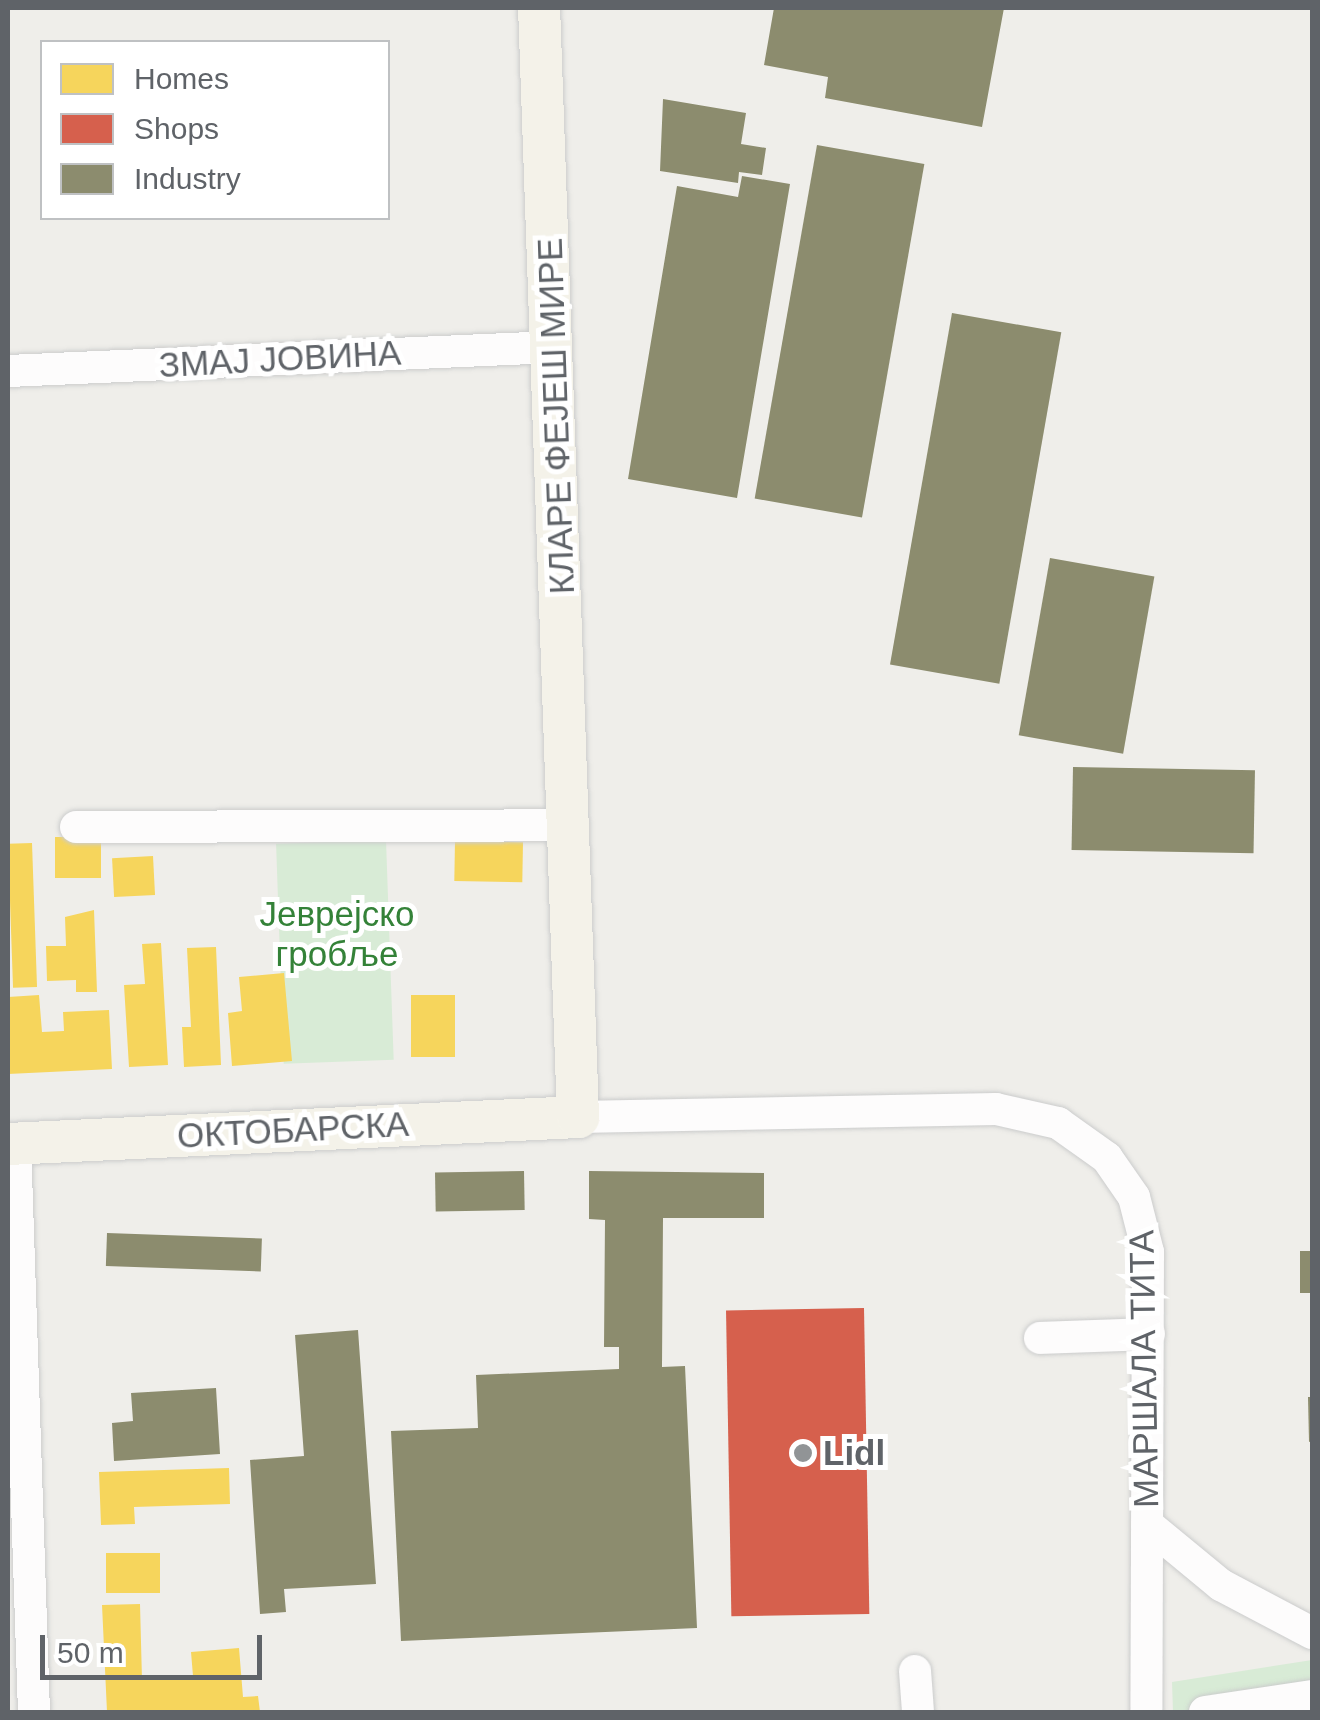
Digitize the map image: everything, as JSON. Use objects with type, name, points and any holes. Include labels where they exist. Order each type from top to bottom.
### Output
[{"type":"main road","name":"КЛАРЕ ФЕЈЕШ МИРЕ","points":[[539,8],[578,1117]]},
{"type":"main road","name":"ОКТОБАРСКА","points":[[11,1144],[578,1117]]},
{"type":"street","name":"ЗМАЈ ЈОВИНА","points":[[8,371],[553,347]]},
{"type":"street","points":[[76,827],[569,825]]},
{"type":"street","name":"МАРШАЛА ТИТА","points":[[578,1117],[996,1110],[1048,1119],[1107,1158],[1134,1197],[1146,1237],[1150,1334],[1146,1712]]},
{"type":"street","points":[[11,1144],[34,1712]]},
{"type":"street","points":[[1040,1338],[1150,1334]]},
{"type":"street","points":[[1147,1524],[1221,1585],[1312,1633]]},
{"type":"street","points":[[915,1671],[918,1712]]},
{"type":"street","points":[[1205,1712],[1312,1696]]},
{"type":"green space","name":"Јеврејско гробље","points":[[386,840],[394,1060],[284,1064],[276,844]]},
{"type":"green space","points":[[1312,1660],[1312,1712],[1173,1712],[1172,1682]]},
{"type":"building: Homes","points":[[55,837],[101,837],[101,878],[55,878]]},
{"type":"building: Homes","points":[[455,841],[523,842],[522,882],[454,881]]},
{"type":"building: Homes","points":[[32,843],[37,987],[13,988],[8,844]]},
{"type":"building: Homes","points":[[153,856],[155,895],[114,897],[112,858]]},
{"type":"building: Homes","points":[[94,910],[97,992],[76,992],[76,980],[47,981],[46,946],[66,946],[65,917]]},
{"type":"building: Homes","points":[[161,943],[168,1065],[129,1067],[124,985],[145,984],[142,944]]},
{"type":"building: Homes","points":[[216,947],[221,1065],[184,1067],[182,1027],[191,1027],[187,948]]},
{"type":"building: Homes","points":[[284,973],[292,1061],[232,1066],[228,1013],[242,1011],[239,977]]},
{"type":"building: Homes","points":[[39,995],[42,1032],[64,1031],[63,1012],[109,1010],[112,1069],[8,1074],[8,997]]},
{"type":"building: Homes","points":[[411,995],[455,995],[455,1057],[411,1057]]},
{"type":"building: Homes","points":[[229,1468],[230,1504],[134,1507],[135,1524],[101,1525],[99,1472]]},
{"type":"building: Homes","points":[[106,1553],[160,1553],[160,1593],[106,1593]]},
{"type":"building: Homes","points":[[140,1604],[142,1680],[193,1676],[191,1652],[239,1648],[243,1697],[258,1696],[260,1712],[107,1712],[102,1605]]},
{"type":"building: Shops","points":[[864,1308],[869,1614],[731,1616],[726,1310]]},
{"type":"building: Industry","points":[[774,8],[1004,8],[982,127],[825,98],[828,77],[764,65]]},
{"type":"building: Industry","points":[[663,99],[746,113],[741,144],[766,148],[762,175],[739,172],[738,183],[660,171]]},
{"type":"building: Industry","points":[[817,145],[924,164],[862,517],[755,499]]},
{"type":"building: Industry","points":[[742,176],[790,184],[737,498],[628,479],[677,186],[738,197]]},
{"type":"building: Industry","points":[[952,313],[1061,332],[999,684],[890,665]]},
{"type":"building: Industry","points":[[1050,558],[1154,576],[1123,754],[1019,735]]},
{"type":"building: Industry","points":[[1073,767],[1255,770],[1254,853],[1072,850]]},
{"type":"building: Industry","points":[[524,1171],[525,1210],[436,1212],[435,1173]]},
{"type":"building: Industry","points":[[589,1171],[764,1173],[764,1218],[663,1218],[662,1367],[685,1366],[697,1628],[401,1641],[391,1431],[478,1428],[476,1375],[619,1369],[619,1347],[604,1347],[605,1220],[589,1219]]},
{"type":"building: Industry","points":[[107,1233],[262,1238],[261,1271],[106,1266]]},
{"type":"building: Industry","points":[[1300,1251],[1312,1251],[1312,1293],[1300,1293]]},
{"type":"building: Industry","points":[[358,1330],[376,1584],[284,1589],[286,1612],[260,1614],[250,1460],[304,1456],[295,1335]]},
{"type":"building: Industry","points":[[216,1388],[220,1454],[114,1461],[112,1423],[133,1421],[131,1393]]},
{"type":"building: Industry","points":[[1308,1397],[1312,1397],[1309,1442]]},
{"type":"place","name":"Lidl","points":[[803,1453]]}]
